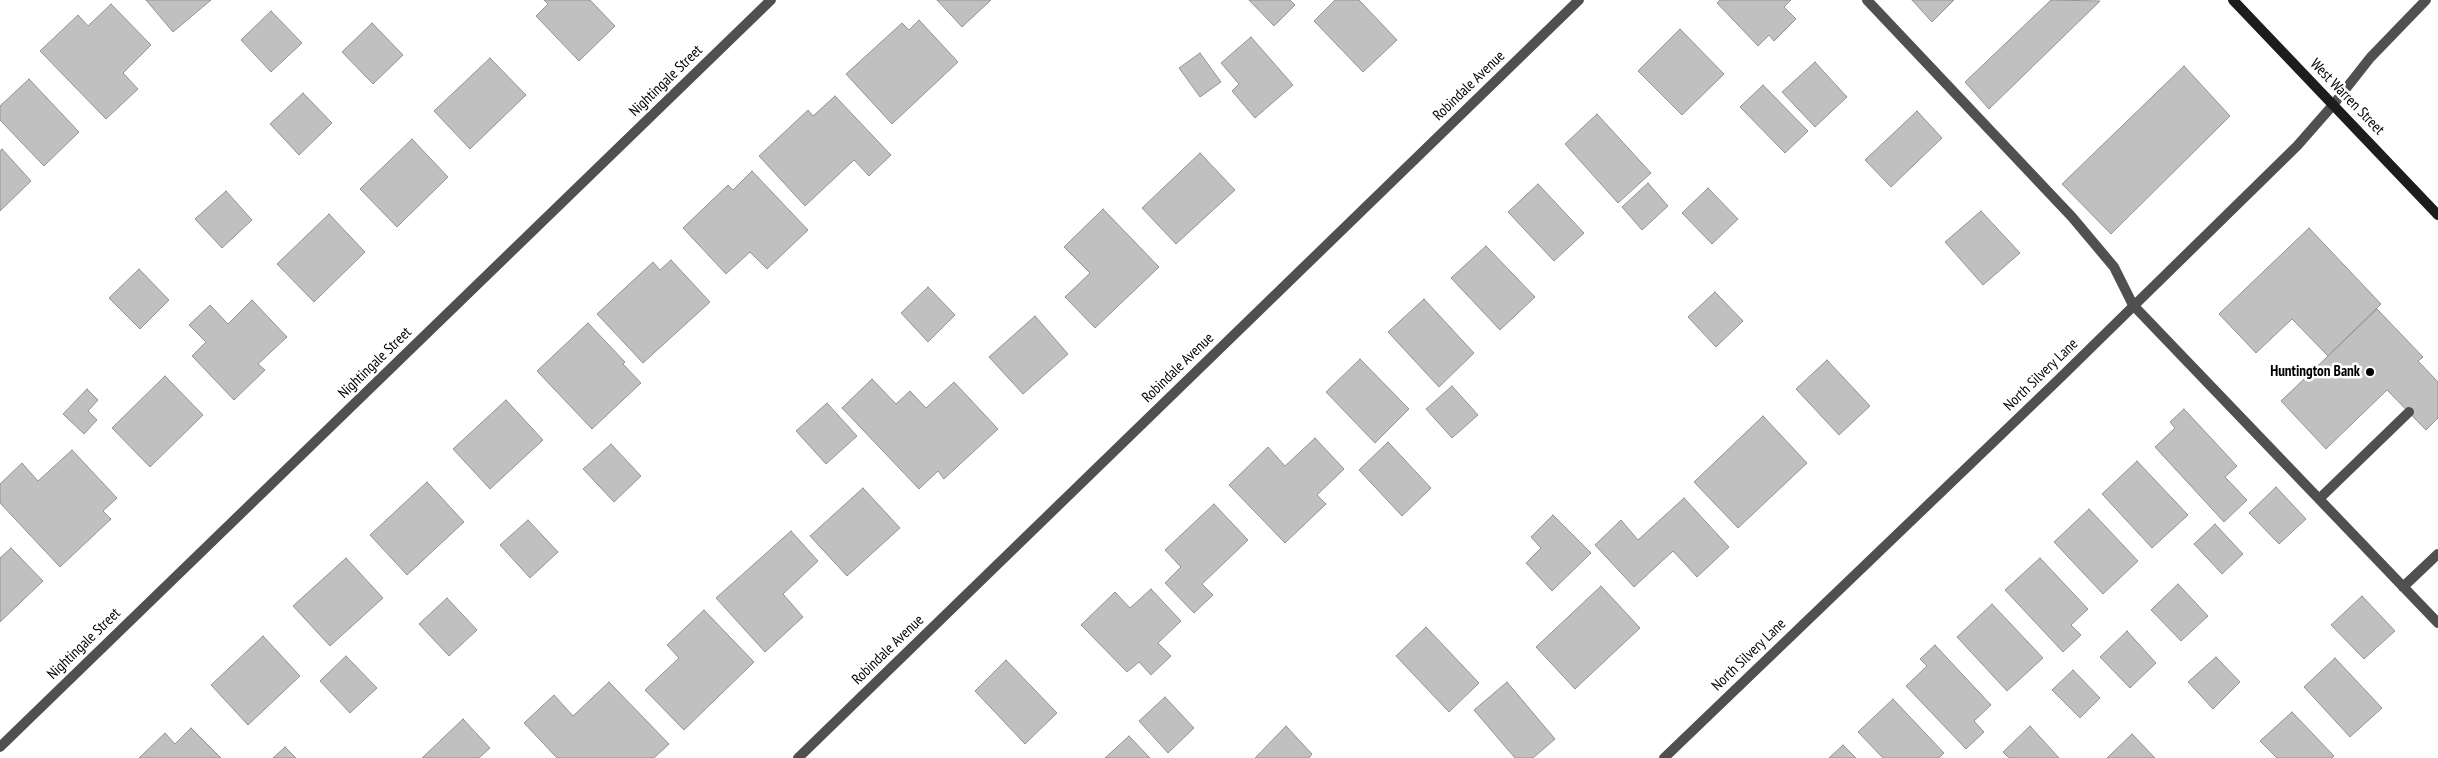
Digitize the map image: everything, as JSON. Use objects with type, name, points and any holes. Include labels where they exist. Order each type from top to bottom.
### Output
[{"type":"main road","name":"West Warren Street","points":[[2234,0],[2438,215]]},
{"type":"street","name":"Nightingale Street","points":[[0,747],[771,0]]},
{"type":"street","name":"Robindale Avenue","points":[[798,758],[1579,0]]},
{"type":"street","points":[[1867,0],[2072,217],[2114,267],[2134,305],[2438,623]]},
{"type":"street","name":"North Silvery Lane","points":[[1664,758],[2297,146],[2333,105],[2370,58],[2426,0]]},
{"type":"street","points":[[2319,499],[2409,412]]},
{"type":"street","points":[[2403,587],[2438,554]]},
{"type":"building","points":[[146,0],[211,0],[173,32]]},
{"type":"building","points":[[544,0],[590,0],[615,26],[579,61],[536,16],[548,4]]},
{"type":"building","points":[[937,0],[991,0],[962,27]]},
{"type":"building","points":[[1249,0],[1290,0],[1295,5],[1274,26]]},
{"type":"building","points":[[1335,0],[1359,0],[1397,40],[1363,72],[1314,21]]},
{"type":"building","points":[[1720,0],[1791,0],[1784,7],[1796,19],[1774,41],[1769,35],[1758,46],[1717,3]]},
{"type":"building","points":[[1912,0],[1954,0],[1932,22]]},
{"type":"building","points":[[2051,0],[2100,1],[1989,109],[1965,82]]},
{"type":"building","points":[[111,4],[151,45],[123,73],[138,89],[106,119],[40,51],[78,15],[88,26]]},
{"type":"building","points":[[271,11],[302,43],[271,72],[241,40]]},
{"type":"building","points":[[919,20],[958,62],[892,124],[846,74],[902,23],[909,30]]},
{"type":"building","points":[[372,23],[403,55],[373,84],[342,52]]},
{"type":"building","points":[[1680,29],[1724,74],[1682,115],[1638,71]]},
{"type":"building","points":[[1251,37],[1293,85],[1255,118],[1232,91],[1239,84],[1221,63]]},
{"type":"building","points":[[1200,53],[1221,82],[1200,97],[1179,68]]},
{"type":"building","points":[[490,58],[526,95],[470,149],[434,111]]},
{"type":"building","points":[[1815,62],[1847,97],[1815,127],[1782,92]]},
{"type":"building","points":[[2184,66],[2230,116],[2111,234],[2062,184]]},
{"type":"building","points":[[29,79],[79,132],[44,166],[0,120],[0,106]]},
{"type":"building","points":[[1763,85],[1808,131],[1785,153],[1740,107]]},
{"type":"building","points":[[303,93],[332,123],[299,155],[270,124]]},
{"type":"building","points":[[835,96],[891,155],[869,176],[854,160],[805,206],[759,156],[808,110],[813,116]]},
{"type":"building","points":[[1917,111],[1942,138],[1891,187],[1865,160]]},
{"type":"building","points":[[1597,114],[1651,173],[1618,203],[1565,144]]},
{"type":"building","points":[[412,139],[448,177],[397,227],[360,189]]},
{"type":"building","points":[[2,149],[31,181],[0,211],[0,151]]},
{"type":"building","points":[[1200,153],[1235,190],[1176,244],[1142,208]]},
{"type":"building","points":[[752,171],[808,230],[767,269],[750,252],[726,274],[683,228],[728,185],[733,190]]},
{"type":"building","points":[[1648,183],[1668,206],[1642,230],[1622,207]]},
{"type":"building","points":[[1538,184],[1584,233],[1554,261],[1508,212]]},
{"type":"building","points":[[1708,188],[1738,219],[1712,244],[1682,213]]},
{"type":"building","points":[[226,191],[252,220],[222,248],[195,219]]},
{"type":"building","points":[[1103,209],[1159,267],[1095,328],[1065,297],[1090,273],[1064,247]]},
{"type":"building","points":[[1981,211],[2020,253],[1983,285],[1945,242]]},
{"type":"building","points":[[329,214],[365,252],[314,302],[277,264]]},
{"type":"building","points":[[2309,228],[2381,304],[2328,356],[2292,319],[2256,353],[2219,314]]},
{"type":"building","points":[[1486,246],[1535,297],[1500,330],[1451,278]]},
{"type":"building","points":[[671,260],[710,302],[643,363],[597,314],[653,262],[660,270]]},
{"type":"building","points":[[139,269],[169,300],[140,329],[109,298]]},
{"type":"building","points":[[928,287],[955,315],[928,342],[901,313]]},
{"type":"building","points":[[1715,292],[1743,321],[1716,347],[1688,317]]},
{"type":"building","points":[[1424,299],[1474,353],[1439,387],[1388,332]]},
{"type":"building","points":[[252,300],[287,337],[258,364],[265,370],[234,400],[192,356],[206,342],[189,325],[210,305],[228,324]]},
{"type":"building","name":"Huntington Bank","points":[[2377,309],[2423,357],[2418,361],[2438,382],[2438,418],[2426,430],[2387,390],[2326,449],[2281,401]]},
{"type":"building","points":[[1035,316],[1068,354],[1023,394],[989,357]]},
{"type":"building","points":[[588,323],[625,362],[623,364],[641,383],[592,429],[537,371]]},
{"type":"building","points":[[1360,359],[1409,409],[1375,443],[1326,392]]},
{"type":"building","points":[[1827,360],[1870,406],[1839,435],[1796,389]]},
{"type":"building","points":[[165,376],[203,415],[150,467],[112,428]]},
{"type":"building","points":[[872,379],[896,404],[910,391],[926,408],[954,382],[998,429],[944,479],[938,471],[919,489],[842,408]]},
{"type":"building","points":[[1452,386],[1478,415],[1452,438],[1426,409]]},
{"type":"building","points":[[87,389],[98,400],[88,411],[97,420],[84,434],[63,414]]},
{"type":"building","points":[[506,400],[543,440],[490,489],[453,449]]},
{"type":"building","points":[[827,403],[857,436],[826,464],[796,431]]},
{"type":"building","points":[[2184,409],[2237,466],[2225,477],[2247,500],[2224,522],[2155,447],[2175,428],[2170,422]]},
{"type":"building","points":[[1763,416],[1807,463],[1738,528],[1694,482]]},
{"type":"building","points":[[1315,438],[1344,469],[1317,495],[1326,504],[1285,543],[1229,485],[1268,447],[1285,466]]},
{"type":"building","points":[[1388,442],[1431,488],[1402,516],[1359,470]]},
{"type":"building","points":[[611,444],[641,476],[614,502],[583,469]]},
{"type":"building","points":[[72,450],[117,498],[103,511],[111,519],[60,567],[0,503],[0,484],[22,463],[38,481]]},
{"type":"building","points":[[2137,461],[2188,515],[2152,548],[2102,494]]},
{"type":"building","points":[[427,482],[464,522],[407,575],[370,535]]},
{"type":"building","points":[[2276,487],[2306,519],[2279,544],[2249,513]]},
{"type":"building","points":[[863,488],[900,528],[847,576],[810,536]]},
{"type":"building","points":[[1684,498],[1729,547],[1697,577],[1673,551],[1634,587],[1595,545],[1621,520],[1638,540]]},
{"type":"building","points":[[1214,504],[1248,540],[1202,584],[1213,595],[1194,613],[1165,583],[1181,567],[1165,550]]},
{"type":"building","points":[[2089,509],[2138,561],[2103,594],[2054,542]]},
{"type":"building","points":[[1553,515],[1591,553],[1552,591],[1526,563],[1541,548],[1531,537]]},
{"type":"building","points":[[528,520],[558,552],[530,578],[500,545]]},
{"type":"building","points":[[2215,524],[2243,554],[2222,574],[2194,544]]},
{"type":"building","points":[[791,531],[818,561],[783,594],[803,617],[765,652],[716,598]]},
{"type":"building","points":[[11,548],[43,581],[0,622],[0,558]]},
{"type":"building","points":[[346,558],[383,598],[330,646],[293,606]]},
{"type":"building","points":[[2040,558],[2088,609],[2071,625],[2081,635],[2063,652],[2005,590]]},
{"type":"building","points":[[2178,584],[2208,616],[2181,641],[2151,610]]},
{"type":"building","points":[[1601,586],[1640,628],[1575,689],[1536,647]]},
{"type":"building","points":[[1151,589],[1181,621],[1158,643],[1171,656],[1151,675],[1139,662],[1127,672],[1081,625],[1115,592],[1130,608]]},
{"type":"building","points":[[2362,596],[2395,631],[2364,659],[2331,625]]},
{"type":"building","points":[[447,598],[477,630],[449,656],[419,624]]},
{"type":"building","points":[[1992,604],[2043,658],[2007,691],[1957,637]]},
{"type":"building","points":[[704,610],[754,662],[684,730],[645,690],[679,658],[667,645]]},
{"type":"building","points":[[1426,627],[1479,683],[1449,712],[1396,656]]},
{"type":"building","points":[[2127,631],[2156,663],[2130,688],[2100,657]]},
{"type":"building","points":[[263,636],[300,676],[248,725],[211,685]]},
{"type":"building","points":[[1935,645],[1991,705],[1974,721],[1984,732],[1966,749],[1906,686],[1927,666],[1920,659]]},
{"type":"building","points":[[346,656],[377,688],[350,713],[320,681]]},
{"type":"building","points":[[2216,657],[2240,682],[2213,709],[2188,682]]},
{"type":"building","points":[[2335,658],[2382,708],[2350,737],[2304,687]]},
{"type":"building","points":[[1006,660],[1057,713],[1025,744],[975,691]]},
{"type":"building","points":[[2073,670],[2100,698],[2080,718],[2052,690]]},
{"type":"building","points":[[609,682],[669,744],[654,758],[557,758],[524,723],[554,695],[573,716]]},
{"type":"building","points":[[1507,682],[1555,739],[1533,758],[1515,758],[1474,710]]},
{"type":"building","points":[[1165,697],[1194,728],[1168,753],[1139,721]]},
{"type":"building","points":[[1893,699],[1944,753],[1939,758],[1883,758],[1858,732]]},
{"type":"building","points":[[2292,712],[2334,756],[2332,758],[2277,758],[2260,741]]},
{"type":"building","points":[[463,719],[490,748],[479,758],[422,758]]},
{"type":"building","points":[[1286,726],[1312,754],[1309,758],[1255,758]]},
{"type":"building","points":[[2030,726],[2059,758],[2009,758],[2003,752]]},
{"type":"building","points":[[191,728],[221,758],[139,758],[165,733],[175,744]]},
{"type":"building","points":[[2132,734],[2155,758],[2107,758]]},
{"type":"building","points":[[1129,736],[1150,758],[1105,758]]},
{"type":"building","points":[[1843,745],[1856,758],[1829,758]]},
{"type":"building","points":[[285,747],[296,758],[273,758]]},
{"type":"place","name":"Huntington Bank","points":[[2370,372]]}]
